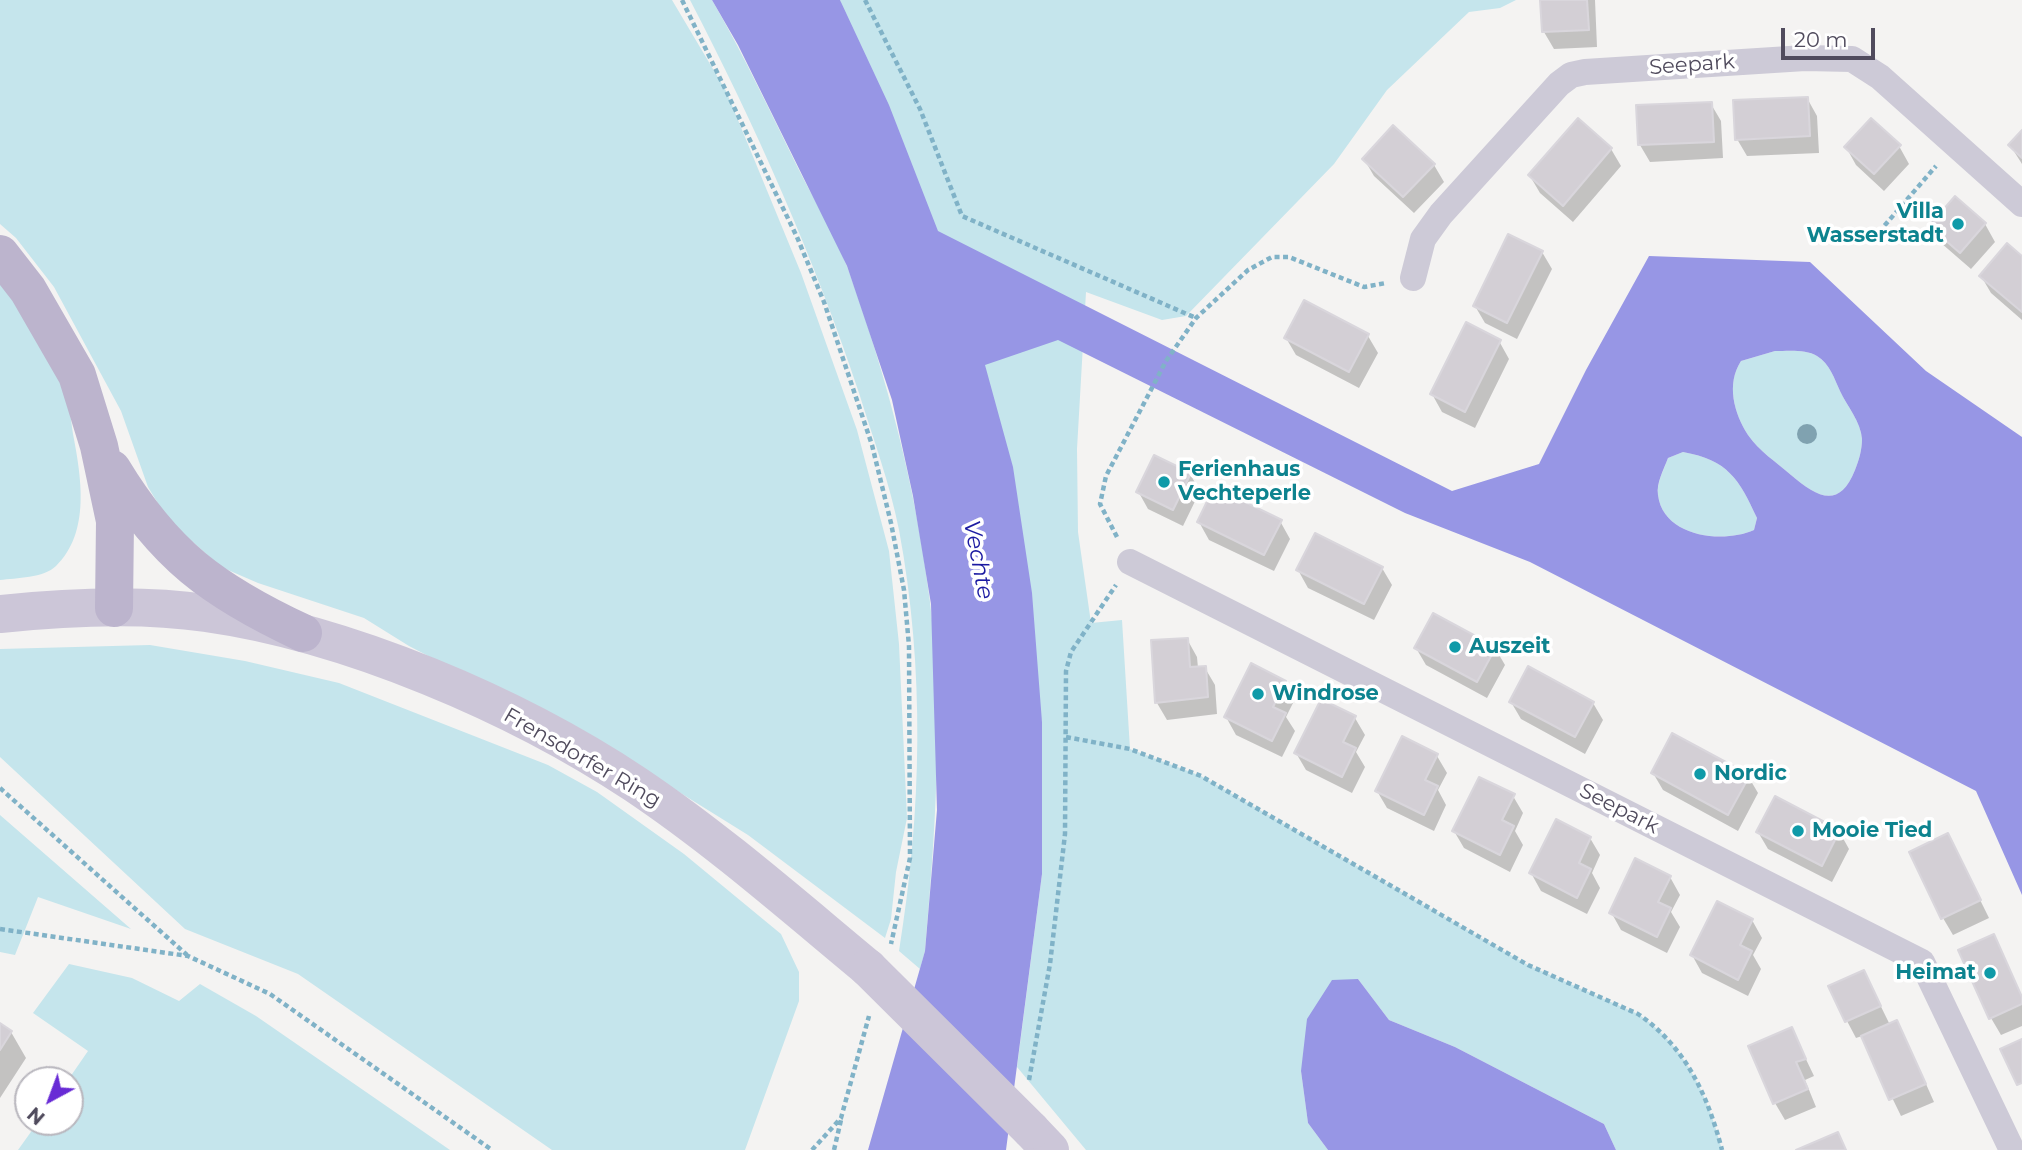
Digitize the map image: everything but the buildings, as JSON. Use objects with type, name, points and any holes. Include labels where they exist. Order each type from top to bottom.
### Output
[{"type":"main road","points":[[0,254],[28,290],[78,375],[99,446],[115,521],[114,608]]},
{"type":"main road","points":[[99,446],[157,534],[198,574],[248,607],[303,633]]},
{"type":"street","name":"Seepark","points":[[1413,278],[1423,239],[1441,214],[1559,84],[1578,73],[1805,58],[1852,59],[1880,77],[2022,204]]},
{"type":"street","name":"Seepark","points":[[1130,562],[1922,962],[2012,1150]]},
{"type":"street","name":"Frensdorfer Ring","points":[[0,614],[114,608],[203,612],[303,633],[383,659],[538,729],[634,783],[878,960],[1040,1140]]},
{"type":"path","points":[[682,0],[737,108],[819,291],[872,445],[891,523],[904,590],[909,646],[910,858],[878,960]]},
{"type":"path","points":[[865,0],[920,109],[962,216],[1196,318]]},
{"type":"path","points":[[1880,232],[1955,144]]},
{"type":"path","points":[[1028,1083],[1051,964],[1065,834],[1066,671],[1070,652],[1130,562],[1100,503],[1106,476],[1166,361],[1196,318],[1248,270],[1272,257],[1289,257],[1364,287],[1413,278]]},
{"type":"path","points":[[1066,737],[1130,749],[1201,776],[1528,965],[1639,1014],[1654,1025],[1694,1073],[1711,1107],[1722,1150]]},
{"type":"path","points":[[0,788],[188,956]]},
{"type":"path","points":[[0,929],[188,956],[270,994],[492,1150]]},
{"type":"path","points":[[834,1150],[869,1015]]},
{"type":"path","points":[[812,1150],[841,1118]]},
{"type":"shaded area","points":[[0,0],[672,0],[726,91],[801,273],[857,430],[889,551],[899,644],[907,818],[896,872],[891,919],[885,938],[748,835],[621,756],[409,646],[364,618],[258,583],[221,567],[168,520],[148,487],[121,411],[54,287],[16,238],[0,224]]},
{"type":"shaded area","points":[[690,0],[712,0],[838,245],[875,351],[908,475],[930,602],[937,689],[935,820],[925,951],[920,969],[899,951],[912,846],[917,740],[913,635],[895,513],[859,393],[823,292],[761,144]]},
{"type":"shaded area","points":[[840,0],[1516,0],[1500,8],[1469,12],[1387,90],[1334,164],[1186,316],[1162,320],[1086,292],[1077,449],[1078,532],[1091,623],[1122,620],[1130,749],[1201,776],[1528,965],[1638,1014],[1669,1042],[1693,1074],[1710,1111],[1722,1150],[1616,1150],[1604,1124],[1455,1047],[1389,1020],[1358,979],[1301,1071],[1308,1123],[1328,1150],[1086,1150],[1017,1067],[1042,874],[1042,722]]},
{"type":"shaded area","points":[[0,283],[36,335],[65,392],[79,468],[81,503],[75,537],[56,566],[37,575],[0,580]]},
{"type":"shaded area","points":[[1775,351],[1808,352],[1821,359],[1831,372],[1859,426],[1862,443],[1860,455],[1849,483],[1835,495],[1818,494],[1791,475],[1757,446],[1739,417],[1733,389],[1736,370],[1741,361]]},
{"type":"shaded area","points":[[1683,452],[1711,460],[1730,473],[1744,492],[1757,518],[1754,530],[1727,536],[1711,536],[1696,534],[1671,520],[1662,509],[1658,486],[1668,458]]},
{"type":"shaded area","points":[[150,645],[245,661],[339,683],[548,765],[597,792],[684,854],[781,934],[799,972],[799,1001],[745,1150],[552,1150],[298,974],[185,929],[0,757],[0,649]]},
{"type":"shaded area","points":[[0,815],[131,929],[38,897],[15,955],[0,952]]},
{"type":"shaded area","points":[[69,964],[132,978],[179,1001],[200,984],[256,1016],[450,1150],[18,1150],[28,1136],[84,1136],[84,1066],[78,1066],[88,1051],[33,1013]]},
{"type":"water","name":"Vechte","points":[[712,0],[840,0],[889,105],[938,231],[1452,491],[1539,464],[1586,370],[1649,256],[1810,262],[1926,371],[2022,437],[2022,895],[1976,791],[1530,562],[1405,513],[1058,340],[985,365],[1013,467],[1032,593],[1042,722],[1042,874],[1006,1150],[868,1150],[925,951],[937,810],[931,604],[913,496],[892,400],[847,266],[738,45]],"holes":[[[1775,351],[1808,352],[1821,359],[1831,372],[1859,426],[1862,443],[1860,455],[1849,483],[1835,495],[1818,494],[1791,475],[1757,446],[1739,417],[1733,389],[1736,370],[1741,361]],[[1683,452],[1711,460],[1730,473],[1738,482],[1757,518],[1754,530],[1727,536],[1711,536],[1696,534],[1671,520],[1662,509],[1658,486],[1668,458]]]},
{"type":"water","points":[[1358,979],[1389,1020],[1455,1047],[1604,1124],[1616,1150],[1328,1150],[1308,1123],[1301,1071],[1307,1019],[1332,980]]},
{"type":"place","name":"Villa Wasserstadt","points":[[1958,224]]},
{"type":"place","name":"Ferienhaus Vechteperle","points":[[1164,482]]},
{"type":"place","name":"Auszeit","points":[[1455,647]]},
{"type":"place","name":"Windrose","points":[[1258,694]]},
{"type":"place","name":"Nordic","points":[[1700,774]]},
{"type":"place","name":"Mooie Tied","points":[[1798,831]]},
{"type":"place","name":"Heimat","points":[[1990,973]]}]
